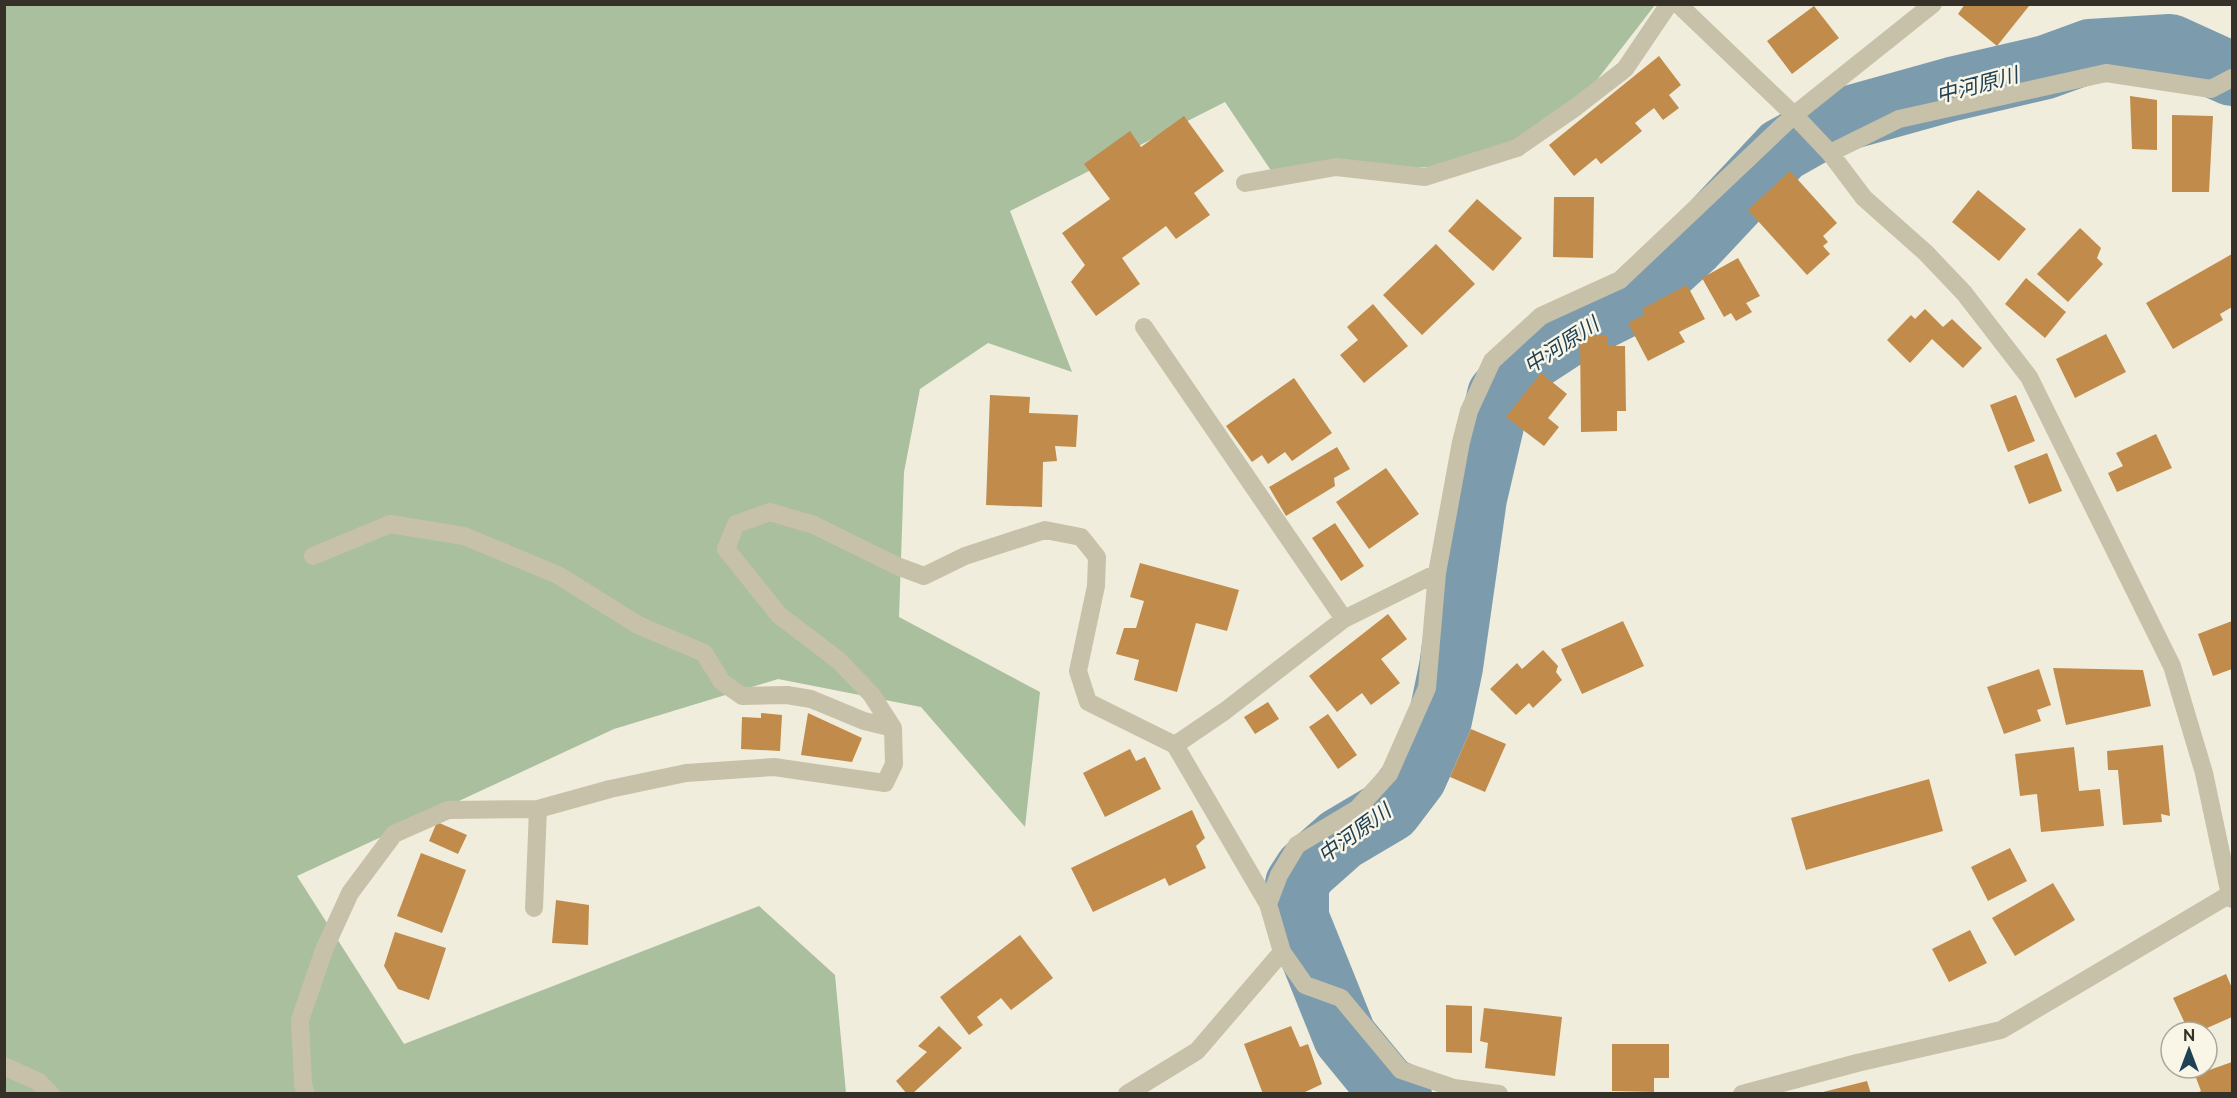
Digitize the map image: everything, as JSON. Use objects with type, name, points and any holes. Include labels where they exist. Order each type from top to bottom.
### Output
[{"type":"street","points":[[1245,183],[1336,167],[1425,177],[1517,148],[1625,69],[1669,4]]},
{"type":"street","points":[[1678,4],[1794,115],[1830,153],[1864,198],[1926,253],[1964,293],[2029,376],[2172,666],[2204,773],[2232,896],[2001,1030],[1857,1063],[1742,1094]]},
{"type":"street","points":[[1268,904],[1279,875],[1297,845],[1357,809],[1389,774],[1427,688],[1437,573],[1461,442],[1469,411],[1492,361],[1541,316],[1620,280],[1794,115],[1933,4]]},
{"type":"street","points":[[1830,153],[1899,119],[2106,73],[2211,89],[2232,78]]},
{"type":"street","points":[[1144,327],[1344,619]]},
{"type":"street","points":[[306,1094],[303,1084],[300,1020],[317,970],[350,893],[394,834],[448,810],[538,809],[610,789],[686,773],[774,767],[885,783],[894,764],[893,728],[871,694],[838,660],[779,615],[726,549],[736,524],[770,512],[814,525],[897,566],[924,576],[965,556],[1045,530],[1081,537],[1097,557],[1096,586],[1078,671],[1088,702],[1175,745],[1268,904],[1282,952],[1305,985],[1341,998],[1401,1070],[1454,1088],[1499,1094]]},
{"type":"street","points":[[313,556],[390,524],[464,536],[558,575],[639,625],[705,652],[722,681],[742,696],[788,695],[811,699],[864,721],[893,728]]},
{"type":"street","points":[[1175,745],[1225,711],[1344,619],[1437,573]]},
{"type":"street","points":[[534,909],[538,809]]},
{"type":"street","points":[[1127,1094],[1197,1051],[1282,952]]},
{"type":"street","points":[[4,1066],[39,1082],[51,1094]]},
{"type":"green space","points":[[5,5],[1655,5],[1576,107],[1468,164],[1276,178],[1225,102],[1010,211],[1072,372],[988,343],[920,389],[904,472],[899,617],[1040,692],[1025,827],[921,707],[778,679],[614,729],[297,876],[404,1044],[759,906],[835,975],[846,1093],[5,1094]]},
{"type":"building","points":[[1965,4],[2027,4],[2029,6],[1997,46],[1958,14]]},
{"type":"building","points":[[1814,6],[1839,38],[1792,74],[1767,41]]},
{"type":"building","points":[[1659,56],[1681,85],[1669,95],[1679,108],[1663,120],[1654,108],[1635,123],[1642,131],[1601,164],[1596,158],[1574,176],[1549,145]]},
{"type":"building","points":[[2130,96],[2157,100],[2157,150],[2132,149]]},
{"type":"building","points":[[2172,115],[2213,116],[2209,192],[2172,192]]},
{"type":"building","points":[[1184,116],[1224,171],[1194,193],[1210,215],[1176,239],[1166,226],[1122,258],[1140,284],[1096,316],[1071,282],[1085,265],[1062,233],[1110,199],[1084,164],[1130,131],[1141,147]]},
{"type":"building","points":[[1790,171],[1837,223],[1823,236],[1828,242],[1823,246],[1830,254],[1807,275],[1748,210]]},
{"type":"building","points":[[1978,190],[2026,229],[1999,261],[1952,222]]},
{"type":"building","points":[[1554,197],[1594,197],[1593,258],[1553,257]]},
{"type":"building","points":[[1477,199],[1522,238],[1493,271],[1448,231]]},
{"type":"building","points":[[2080,228],[2101,248],[2097,258],[2103,264],[2068,302],[2037,274]]},
{"type":"building","points":[[1436,244],[1475,284],[1422,335],[1383,295]]},
{"type":"building","points":[[2232,254],[2232,307],[2220,314],[2223,320],[2173,349],[2146,303]]},
{"type":"building","points":[[1738,258],[1760,296],[1746,303],[1752,312],[1736,321],[1731,313],[1724,317],[1702,278]]},
{"type":"building","points":[[2026,278],[2066,312],[2045,338],[2005,304]]},
{"type":"building","points":[[1687,285],[1705,319],[1679,332],[1685,342],[1648,361],[1628,323],[1645,314],[1642,309]]},
{"type":"building","points":[[1373,304],[1408,346],[1364,383],[1340,355],[1358,340],[1347,327]]},
{"type":"building","points":[[1925,309],[1943,327],[1952,319],[1982,348],[1963,368],[1932,339],[1910,363],[1887,340],[1911,315],[1915,319]]},
{"type":"building","points":[[2106,334],[2126,372],[2075,398],[2056,359]]},
{"type":"building","points":[[1580,336],[1607,336],[1607,346],[1625,346],[1626,411],[1617,411],[1617,431],[1581,432]]},
{"type":"building","points":[[1541,373],[1567,394],[1548,418],[1559,427],[1544,446],[1506,417]]},
{"type":"building","points":[[1294,378],[1332,433],[1292,461],[1285,452],[1268,464],[1262,455],[1252,462],[1226,426]]},
{"type":"building","points":[[990,395],[1030,397],[1029,413],[1078,415],[1076,447],[1055,446],[1057,461],[1043,462],[1042,507],[986,505]]},
{"type":"building","points":[[2016,395],[2035,441],[2008,452],[1990,405]]},
{"type":"building","points":[[2156,434],[2172,468],[2117,492],[2108,473],[2123,466],[2116,453]]},
{"type":"building","points":[[1337,447],[1350,469],[1334,478],[1335,486],[1286,516],[1269,487]]},
{"type":"building","points":[[2047,453],[2062,491],[2029,504],[2014,466]]},
{"type":"building","points":[[1386,468],[1419,514],[1369,549],[1336,502]]},
{"type":"building","points":[[1335,523],[1364,566],[1341,581],[1312,538]]},
{"type":"building","points":[[1140,563],[1239,590],[1227,631],[1196,623],[1177,692],[1134,680],[1139,660],[1116,654],[1124,628],[1136,628],[1144,601],[1130,597]]},
{"type":"building","points":[[1388,614],[1407,639],[1381,659],[1400,683],[1371,705],[1362,693],[1337,712],[1309,676]]},
{"type":"building","points":[[1623,621],[1644,666],[1582,694],[1561,649]]},
{"type":"building","points":[[2232,621],[2232,669],[2213,676],[2198,634]]},
{"type":"building","points":[[1543,650],[1558,666],[1556,672],[1562,680],[1533,708],[1529,703],[1516,715],[1490,689],[1517,663],[1522,669]]},
{"type":"building","points":[[2053,668],[2143,670],[2151,706],[2066,725]]},
{"type":"building","points":[[2039,669],[2051,705],[2037,710],[2041,721],[2004,734],[1987,687]]},
{"type":"building","points":[[1268,702],[1279,719],[1255,734],[1244,717]]},
{"type":"building","points":[[761,713],[782,715],[780,751],[741,749],[742,717],[761,718]]},
{"type":"building","points":[[808,713],[862,738],[852,762],[801,755]]},
{"type":"building","points":[[1328,714],[1357,755],[1338,769],[1309,727]]},
{"type":"building","points":[[1471,729],[1506,744],[1485,792],[1450,777]]},
{"type":"building","points":[[2163,745],[2170,816],[2161,814],[2162,822],[2123,825],[2118,770],[2108,770],[2107,751]]},
{"type":"building","points":[[2074,747],[2079,791],[2100,789],[2104,826],[2041,832],[2037,794],[2020,796],[2015,754]]},
{"type":"building","points":[[1130,749],[1136,761],[1145,757],[1161,789],[1105,817],[1083,773]]},
{"type":"building","points":[[1929,779],[1943,831],[1806,870],[1791,818]]},
{"type":"building","points":[[1192,810],[1205,838],[1196,846],[1206,868],[1169,886],[1165,878],[1093,912],[1071,868]]},
{"type":"building","points":[[437,822],[467,835],[458,854],[429,841]]},
{"type":"building","points":[[2010,848],[2027,881],[1988,901],[1971,867]]},
{"type":"building","points":[[421,853],[466,870],[442,933],[397,916]]},
{"type":"building","points":[[2053,883],[2075,920],[2015,956],[1992,918]]},
{"type":"building","points":[[556,900],[589,905],[588,945],[552,943]]},
{"type":"building","points":[[1970,930],[1987,963],[1949,982],[1932,949]]},
{"type":"building","points":[[395,932],[446,948],[429,1000],[398,989],[384,966]]},
{"type":"building","points":[[1020,935],[1053,978],[1011,1010],[1001,998],[977,1017],[983,1025],[969,1035],[940,997]]},
{"type":"building","points":[[2226,974],[2232,988],[2232,1017],[2219,1023],[2219,1020],[2183,1020],[2173,998]]},
{"type":"building","points":[[1446,1005],[1472,1006],[1472,1053],[1446,1052]]},
{"type":"building","points":[[1484,1008],[1562,1017],[1555,1076],[1485,1068],[1488,1043],[1480,1041]]},
{"type":"building","points":[[939,1026],[962,1048],[912,1094],[907,1094],[896,1081],[927,1052],[918,1046]]},
{"type":"building","points":[[1291,1026],[1300,1047],[1308,1044],[1322,1084],[1301,1094],[1263,1094],[1244,1044]]},
{"type":"building","points":[[1612,1044],[1669,1044],[1669,1078],[1654,1078],[1654,1092],[1612,1091]]},
{"type":"building","points":[[2232,1062],[2232,1094],[2195,1094],[2201,1091],[2197,1080],[2219,1080],[2219,1067]]},
{"type":"building","points":[[1867,1081],[1871,1094],[1819,1094],[1819,1093]]},
{"type":"waterway","name":"中河原川","points":[[1400,1094],[1387,1088],[1345,1037],[1297,918],[1297,884],[1306,870],[1341,839],[1390,810],[1415,777],[1440,720],[1451,667],[1475,498],[1499,395],[1526,362],[1572,332],[1628,304],[1694,244],[1782,150],[1830,123],[1952,89],[2046,67],[2090,51],[2170,46],[2232,74]]}]
